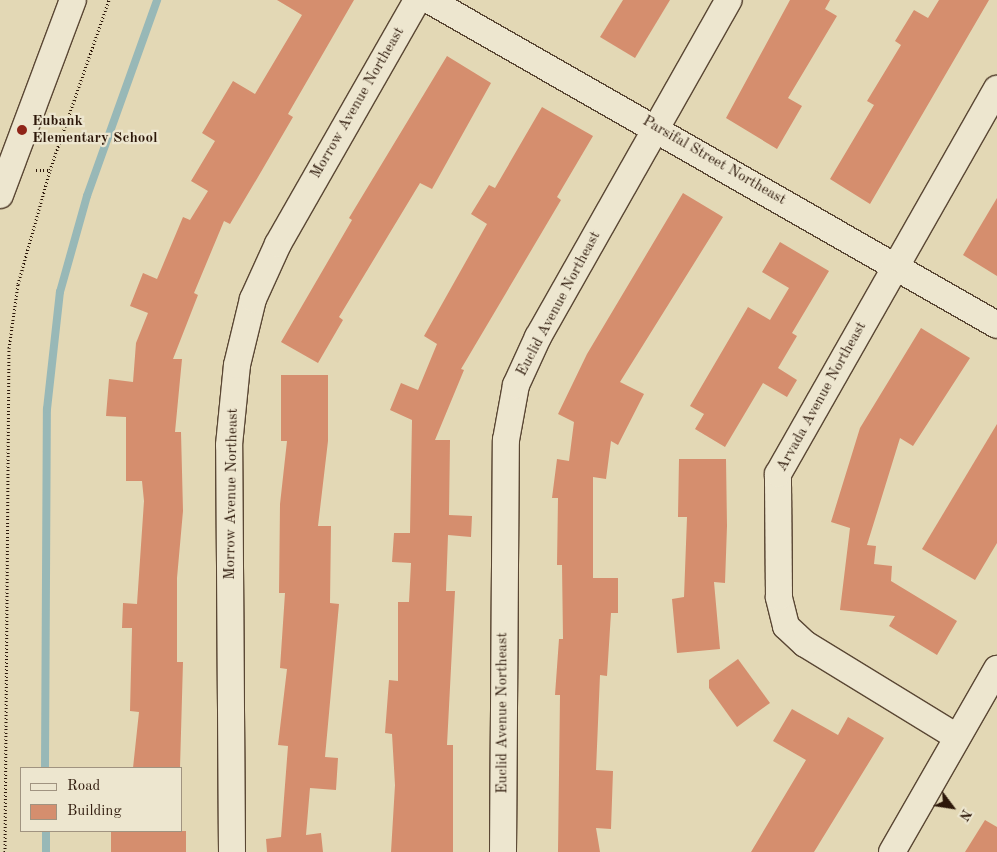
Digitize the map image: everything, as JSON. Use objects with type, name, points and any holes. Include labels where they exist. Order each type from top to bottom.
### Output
[{"type":"street","points":[[0,195],[73,0]]},
{"type":"street","name":"Morrow Avenue Northeast","points":[[232,852],[230,445],[237,365],[253,299],[278,244],[416,0]]},
{"type":"street","name":"Parsifal Street Northeast","points":[[430,0],[656,127],[997,325]]},
{"type":"street","name":"Euclid Avenue Northeast","points":[[503,852],[506,440],[516,385],[538,337],[729,0]]},
{"type":"street","name":"Arvada Avenue Northeast","points":[[957,737],[805,644],[786,626],[779,597],[778,474],[997,89]]},
{"type":"street","points":[[892,852],[997,669]]},
{"type":"path","points":[[5,852],[9,348],[18,284],[50,170],[109,0]]},
{"type":"building","points":[[277,0],[354,0],[288,114],[293,117],[258,177],[230,224],[224,221],[194,293],[198,295],[173,359],[182,359],[175,432],[181,432],[183,511],[177,578],[177,662],[183,662],[180,767],[133,767],[139,712],[130,711],[132,628],[122,628],[123,603],[137,604],[144,501],[142,481],[126,481],[126,417],[106,416],[109,379],[133,382],[136,343],[148,313],[130,306],[143,273],[157,279],[183,217],[190,220],[208,191],[191,181],[215,141],[202,133],[233,81],[255,94],[302,15]]},
{"type":"building","points":[[623,0],[670,0],[635,58],[600,37]]},
{"type":"building","points":[[790,0],[830,0],[825,9],[837,16],[788,98],[802,106],[777,149],[726,118]]},
{"type":"building","points":[[939,0],[989,0],[870,204],[830,179],[874,105],[867,101],[901,45],[895,41],[914,10],[928,18]]},
{"type":"building","points":[[447,56],[491,83],[432,189],[420,183],[339,317],[343,320],[318,363],[281,342],[352,220],[349,218]]},
{"type":"building","points":[[542,107],[593,136],[557,197],[561,200],[461,369],[464,370],[435,440],[450,440],[449,515],[472,516],[471,537],[448,535],[446,591],[455,591],[447,745],[453,745],[453,852],[391,852],[395,785],[392,734],[385,733],[389,680],[398,681],[398,602],[409,602],[411,563],[392,562],[394,533],[410,533],[412,420],[390,410],[401,383],[418,390],[437,344],[424,336],[487,224],[471,214],[489,185],[495,188]]},
{"type":"building","points":[[683,193],[723,217],[620,382],[644,394],[618,445],[611,441],[606,479],[593,477],[593,578],[618,578],[618,613],[611,613],[607,676],[600,675],[596,770],[613,771],[611,829],[596,828],[600,852],[558,852],[560,695],[555,695],[559,639],[563,639],[562,565],[557,565],[558,498],[552,498],[557,459],[569,461],[574,422],[558,414],[587,354]]},
{"type":"building","points":[[997,198],[997,276],[963,255]]},
{"type":"building","points":[[780,242],[829,271],[792,333],[797,336],[778,368],[797,380],[787,397],[763,383],[725,447],[695,429],[704,414],[690,406],[748,307],[770,320],[789,288],[762,272]]},
{"type":"building","points":[[921,328],[970,358],[913,446],[900,438],[867,545],[876,546],[874,564],[892,566],[891,581],[957,621],[937,655],[889,626],[895,616],[840,610],[850,528],[831,522],[860,428]]},
{"type":"building","points":[[281,375],[328,375],[328,441],[318,526],[331,526],[330,603],[339,604],[325,757],[338,758],[336,790],[310,788],[306,835],[321,833],[323,852],[267,852],[266,839],[281,837],[288,746],[278,745],[287,669],[280,668],[285,593],[279,593],[280,504],[287,441],[281,441]]},
{"type":"building","points":[[997,424],[997,543],[975,580],[922,549]]},
{"type":"building","points":[[679,459],[726,459],[727,526],[725,583],[714,582],[720,649],[677,653],[672,599],[684,597],[687,517],[678,517]]},
{"type":"building","points":[[738,659],[770,703],[737,727],[709,688],[709,680]]},
{"type":"building","points":[[792,709],[838,735],[848,717],[884,738],[814,852],[751,852],[806,760],[773,741]]},
{"type":"building","points":[[985,820],[997,827],[997,852],[965,852]]},
{"type":"building","points":[[186,831],[186,852],[111,852],[111,832]]},
{"type":"waterway","points":[[45,767],[47,409],[60,292],[87,196],[157,0]]},
{"type":"waterway","points":[[46,832],[46,852]]},
{"type":"place","name":"Eubank Elementary School","points":[[22,130]]}]
